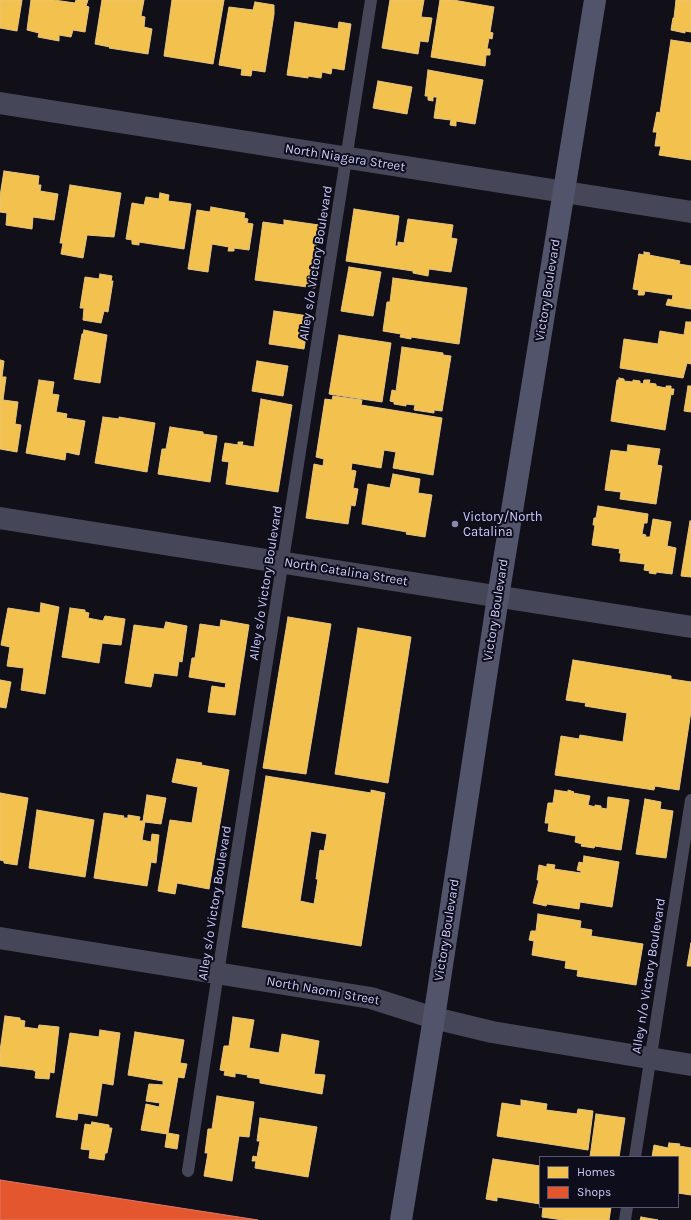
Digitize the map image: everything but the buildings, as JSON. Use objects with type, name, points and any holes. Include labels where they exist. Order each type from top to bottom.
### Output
[{"type":"main road","name":"Victory Boulevard","points":[[401,1220],[434,1018],[498,597],[594,0]]},
{"type":"street","name":"North Niagara Street","points":[[0,103],[691,212]]},
{"type":"street","name":"North Catalina Street","points":[[0,518],[691,627]]},
{"type":"street","name":"North Naomi Street","points":[[0,938],[218,972],[371,998],[434,1018],[492,1032],[691,1065]]},
{"type":"lane","name":"Alley s/o Victory Boulevard","points":[[188,1171],[218,972],[372,0]]},
{"type":"lane","name":"Alley n/o Victory Boulevard","points":[[635,1156],[691,800]]},
{"type":"lane","points":[[625,1220],[627,1208]]},
{"type":"place","name":"Victory/North Catalina","points":[[455,524]]}]
